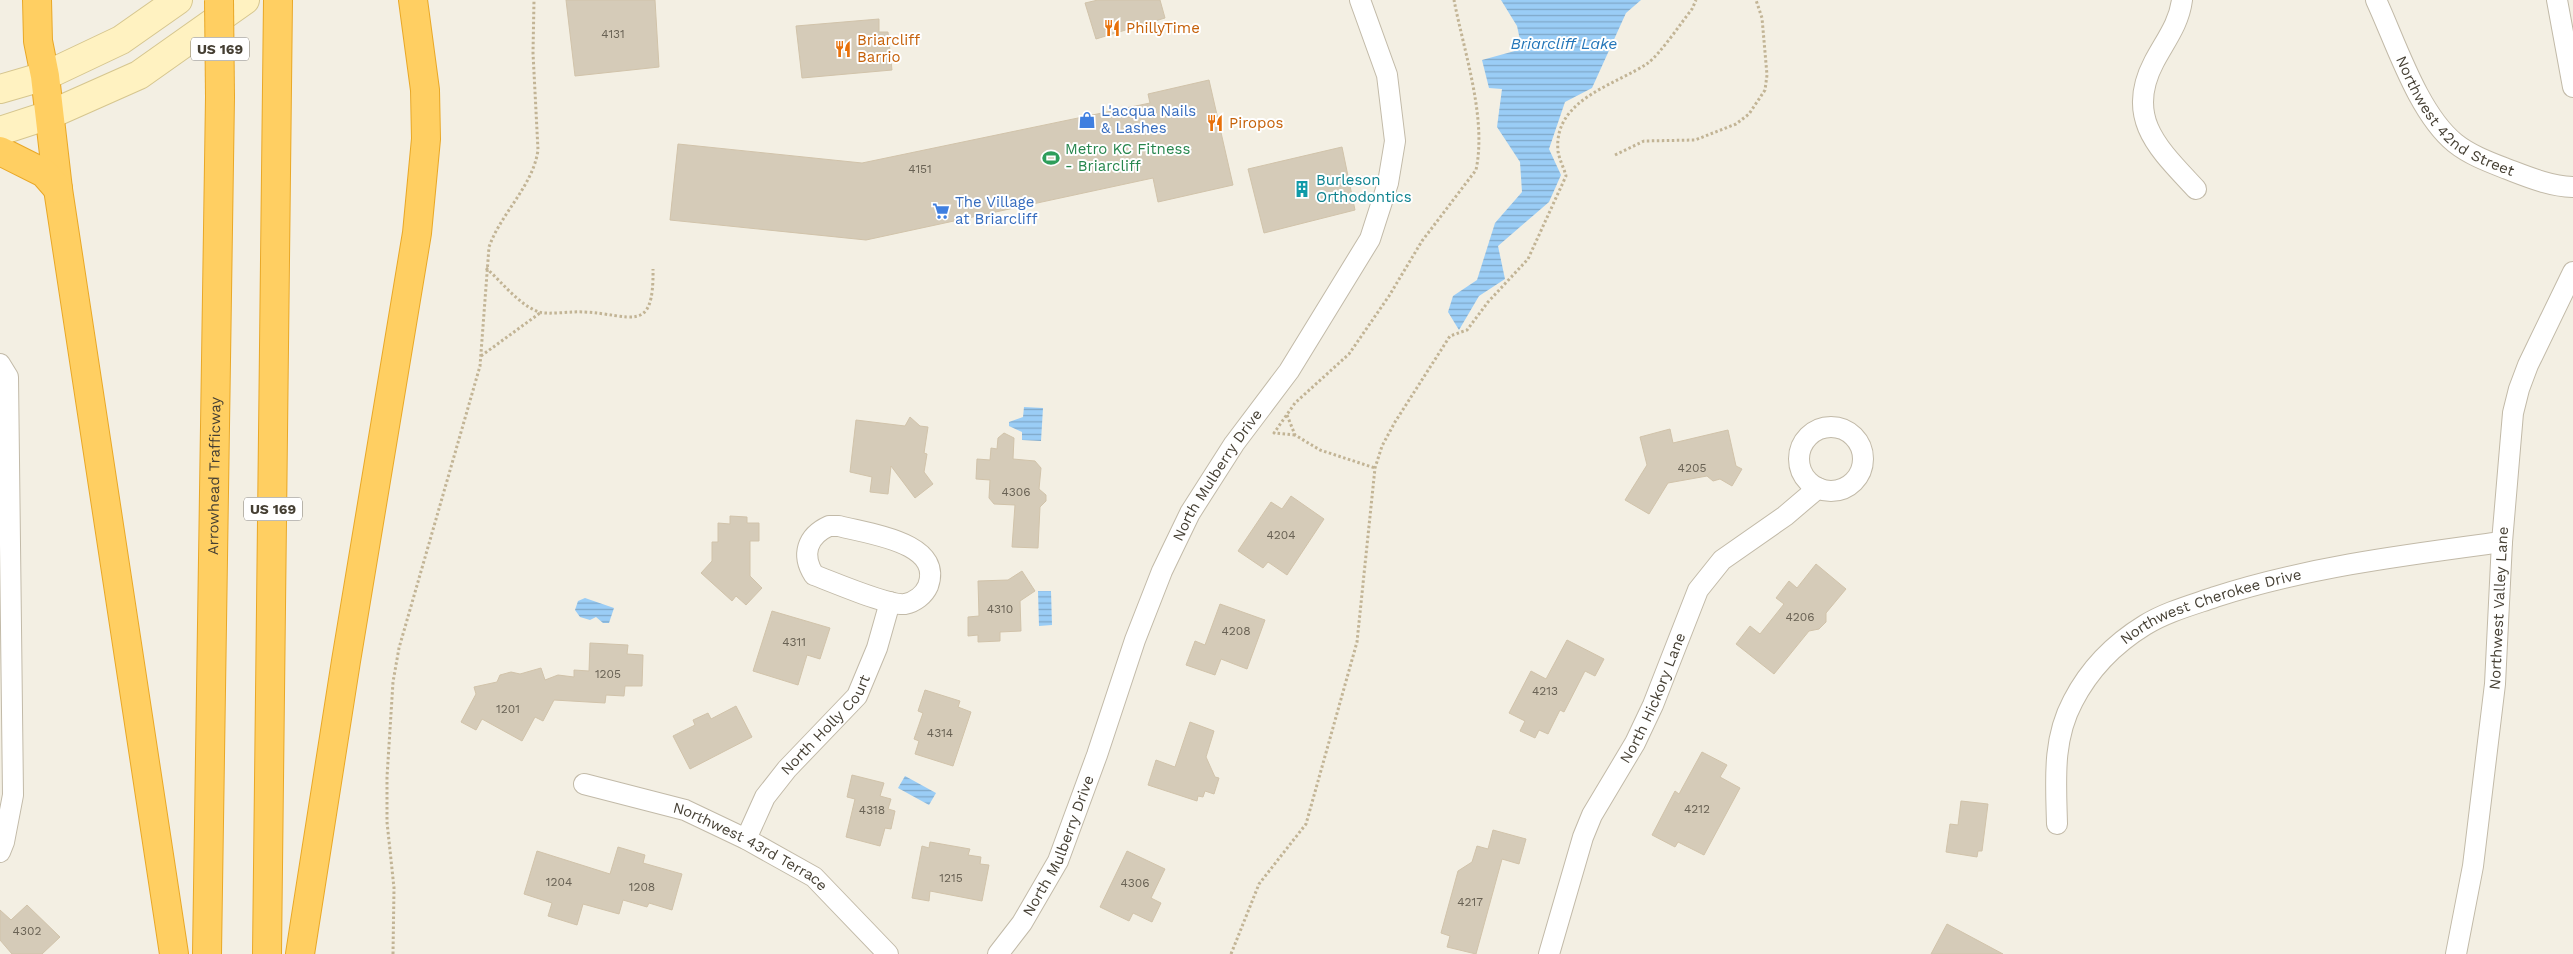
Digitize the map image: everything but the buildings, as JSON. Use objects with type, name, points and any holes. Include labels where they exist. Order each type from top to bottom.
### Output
[{"type":"highway","points":[[37,0],[38,41],[45,76],[58,189],[174,954]]},
{"type":"highway","name":"Arrowhead Trafficway","points":[[206,954],[220,97],[219,0]]},
{"type":"highway","name":"US 169","points":[[267,954],[278,0]]},
{"type":"highway","points":[[300,954],[346,661],[417,233],[426,139],[425,90],[414,0]]},
{"type":"highway","points":[[0,151],[44,173],[58,189]]},
{"type":"main road","points":[[0,89],[45,76],[121,40],[178,0]]},
{"type":"main road","points":[[0,131],[49,115],[139,75],[245,0]]},
{"type":"street","name":"North Mulberry Drive","points":[[998,954],[1022,923],[1058,860],[1097,755],[1135,640],[1169,556],[1190,513],[1234,444],[1289,371],[1370,239],[1388,183],[1395,141],[1387,75],[1360,0]]},
{"type":"street","points":[[2182,0],[2181,11],[2169,38],[2153,63],[2145,85],[2142,110],[2149,134],[2160,150],[2196,189]]},
{"type":"street","name":"Northwest 42nd Street","points":[[2376,0],[2418,92],[2442,132],[2457,145],[2480,158],[2537,181],[2573,187]]},
{"type":"street","points":[[2557,0],[2573,87]]},
{"type":"street","name":"Northwest Valley Lane","points":[[2456,954],[2473,866],[2495,684],[2508,451],[2519,388],[2573,272]]},
{"type":"street","points":[[0,364],[8,377],[5,695],[13,795],[4,842],[0,852]]},
{"type":"street","name":"North Hickory Lane","points":[[1548,954],[1583,837],[1592,815],[1635,743],[1653,705],[1698,590],[1722,560],[1785,516],[1818,488]]},
{"type":"street","points":[[829,526],[839,526],[914,548],[922,554],[930,571],[927,589],[914,601],[905,604],[890,602],[814,576],[806,557],[812,537],[829,526]]},
{"type":"street","name":"Northwest Cherokee Drive","points":[[2057,824],[2055,763],[2060,735],[2072,702],[2089,674],[2121,641],[2146,624],[2179,609],[2266,581],[2349,564],[2502,542]]},
{"type":"street","name":"North Holly Court","points":[[746,839],[765,797],[787,769],[857,696],[877,648],[890,602]]},
{"type":"street","name":"Northwest 43rd Terrace","points":[[584,784],[684,810],[746,839],[814,878],[888,954]]},
{"type":"path","points":[[393,954],[394,888],[387,822],[387,777],[393,682],[399,648],[480,366],[489,247],[495,230],[536,161],[538,150],[533,53],[534,0]]},
{"type":"path","points":[[1375,468],[1320,450],[1295,435],[1274,433],[1287,414],[1313,385],[1349,354],[1389,296],[1422,241],[1476,170],[1478,158],[1476,102],[1454,0]]},
{"type":"path","points":[[1231,954],[1259,884],[1306,824],[1357,642],[1375,468],[1382,446],[1395,422],[1450,336],[1467,330],[1488,302],[1528,259],[1566,176],[1558,151],[1559,138],[1566,119],[1576,105],[1595,92],[1650,62],[1692,9],[1696,0]]},
{"type":"path","points":[[1615,155],[1644,141],[1695,140],[1736,124],[1749,114],[1765,90],[1767,75],[1762,18],[1756,0]]},
{"type":"path","points":[[486,267],[522,301],[540,313],[590,312],[628,318],[640,314],[650,306],[653,295],[653,269]]},
{"type":"path","points":[[481,356],[540,313]]},
{"type":"path","points":[[1287,414],[1295,435]]},
{"type":"water","name":"Briarcliff Lake","points":[[1501,0],[1641,0],[1626,13],[1592,88],[1565,102],[1549,149],[1561,175],[1549,202],[1498,246],[1505,279],[1479,296],[1459,330],[1448,312],[1453,296],[1477,280],[1495,223],[1522,192],[1520,162],[1497,127],[1502,89],[1489,88],[1482,60],[1522,49],[1517,26]]},
{"type":"water","points":[[1024,407],[1043,408],[1041,441],[1022,440],[1022,432],[1009,426],[1009,422],[1023,417]]},
{"type":"water","points":[[1038,591],[1051,591],[1052,625],[1039,626]]},
{"type":"water","points":[[585,598],[614,608],[609,623],[603,623],[596,617],[590,620],[580,617],[575,610],[578,601]]},
{"type":"water","points":[[905,776],[936,793],[929,805],[898,788]]},
{"type":"place","name":"PhillyTime","points":[[1112,28]]},
{"type":"place","name":"Briarcliff Barrio","points":[[843,49]]},
{"type":"place","name":"L'acqua Nails & Lashes","points":[[1087,120]]},
{"type":"place","name":"Piropos","points":[[1215,123]]},
{"type":"place","name":"Metro KC Fitness - Briarcliff","points":[[1051,158]]},
{"type":"place","name":"Burleson Orthodontics","points":[[1302,189]]},
{"type":"place","name":"The Village at Briarcliff","points":[[941,211]]}]
